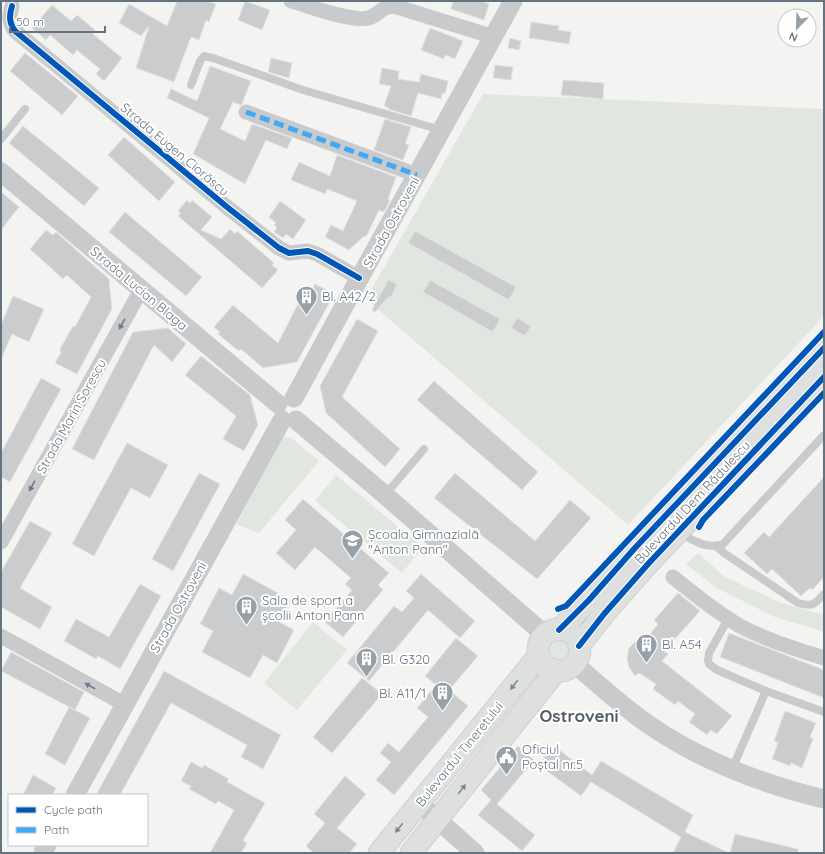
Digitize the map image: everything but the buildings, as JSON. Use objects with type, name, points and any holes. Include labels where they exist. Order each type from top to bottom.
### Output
[{"type":"main road","name":"Bulevardul Dem Rădulescu","points":[[552,632],[588,600],[634,549],[824,348]]},
{"type":"main road","name":"Bulevardul Dem Rădulescu","points":[[570,660],[604,614],[648,564],[824,377]]},
{"type":"main road","name":"Bulevardul Tineretului","points":[[379,853],[539,655],[540,643],[552,632]]},
{"type":"main road","points":[[539,655],[541,661],[546,667],[570,660],[573,635],[569,632],[552,632]]},
{"type":"main road","name":"Bulevardul Tineretului","points":[[410,853],[522,712],[570,660]]},
{"type":"street","points":[[291,1],[348,17],[360,18],[368,18],[375,15],[385,7],[394,6],[494,37]]},
{"type":"street","name":"Strada Ostroveni","points":[[76,794],[513,1]]},
{"type":"street","name":"Strada Eugen Ciorăscu","points":[[12,3],[10,21],[15,31],[227,207],[279,248],[290,253],[308,250],[318,254],[359,278]]},
{"type":"street","points":[[246,112],[417,175]]},
{"type":"street","name":"Strada Lucian Blaga","points":[[1,172],[141,290],[288,410],[385,495],[552,632]]},
{"type":"street","name":"Strada Marin Sorescu","points":[[1,542],[141,290]]},
{"type":"street","points":[[673,577],[710,607],[742,627],[824,658]]},
{"type":"street","points":[[1,636],[124,704]]},
{"type":"street","points":[[570,660],[639,718],[692,750],[732,769],[776,785],[824,798]]},
{"type":"street","points":[[420,803],[475,853]]},
{"type":"lane","points":[[192,85],[200,61],[204,56],[303,90],[441,130]]},
{"type":"lane","points":[[1,139],[25,110]]},
{"type":"lane","points":[[679,532],[707,546],[723,544],[824,435]]},
{"type":"lane","points":[[385,495],[424,449]]},
{"type":"lane","points":[[716,546],[798,603],[808,606],[817,602],[824,594]]},
{"type":"lane","points":[[728,619],[710,653],[708,660],[709,664],[717,670],[766,692],[824,712]]},
{"type":"lane","points":[[732,769],[766,692]]},
{"type":"shaded area","points":[[483,94],[824,109],[824,316],[628,525],[366,299]]},
{"type":"shaded area","points":[[285,437],[292,438],[319,461],[259,533],[236,524],[282,439]]},
{"type":"shaded area","points":[[336,475],[423,547],[402,573],[315,501]]},
{"type":"shaded area","points":[[698,553],[725,577],[779,602],[824,615],[824,632],[775,617],[715,587],[686,564]]},
{"type":"shaded area","points":[[313,622],[347,650],[297,710],[264,683]]},
{"type":"shaded area","points":[[559,639],[567,642],[570,650],[567,658],[559,661],[551,658],[548,650],[551,642]]},
{"type":"marked path","points":[[246,112],[417,175]]},
{"type":"cycle path","points":[[12,6],[10,19],[15,31],[227,207],[279,248],[289,253],[308,251],[317,254],[359,278]]},
{"type":"cycle path","points":[[558,609],[566,606],[824,332]]},
{"type":"cycle path","points":[[559,630],[589,600],[634,549],[824,348]]},
{"type":"cycle path","points":[[579,646],[604,614],[648,564],[824,377]]},
{"type":"cycle path","points":[[699,527],[703,520],[824,393]]},
{"type":"place","name":"Bl. A42/2","points":[[307,316]]},
{"type":"place","name":"Școala Gimnazială \"Anton Pann\"","points":[[353,560]]},
{"type":"place","name":"Sala de sport a școlii Anton Pann","points":[[247,626]]},
{"type":"place","name":"Bl. A54","points":[[647,664]]},
{"type":"place","name":"Bl. G320","points":[[366,678]]},
{"type":"place","name":"Bl. A11/1","points":[[442,712]]},
{"type":"place","name":"Oficiul Poștal nr.5","points":[[506,776]]},
{"type":"district","name":"Ostroveni","points":[[579,715]]}]
